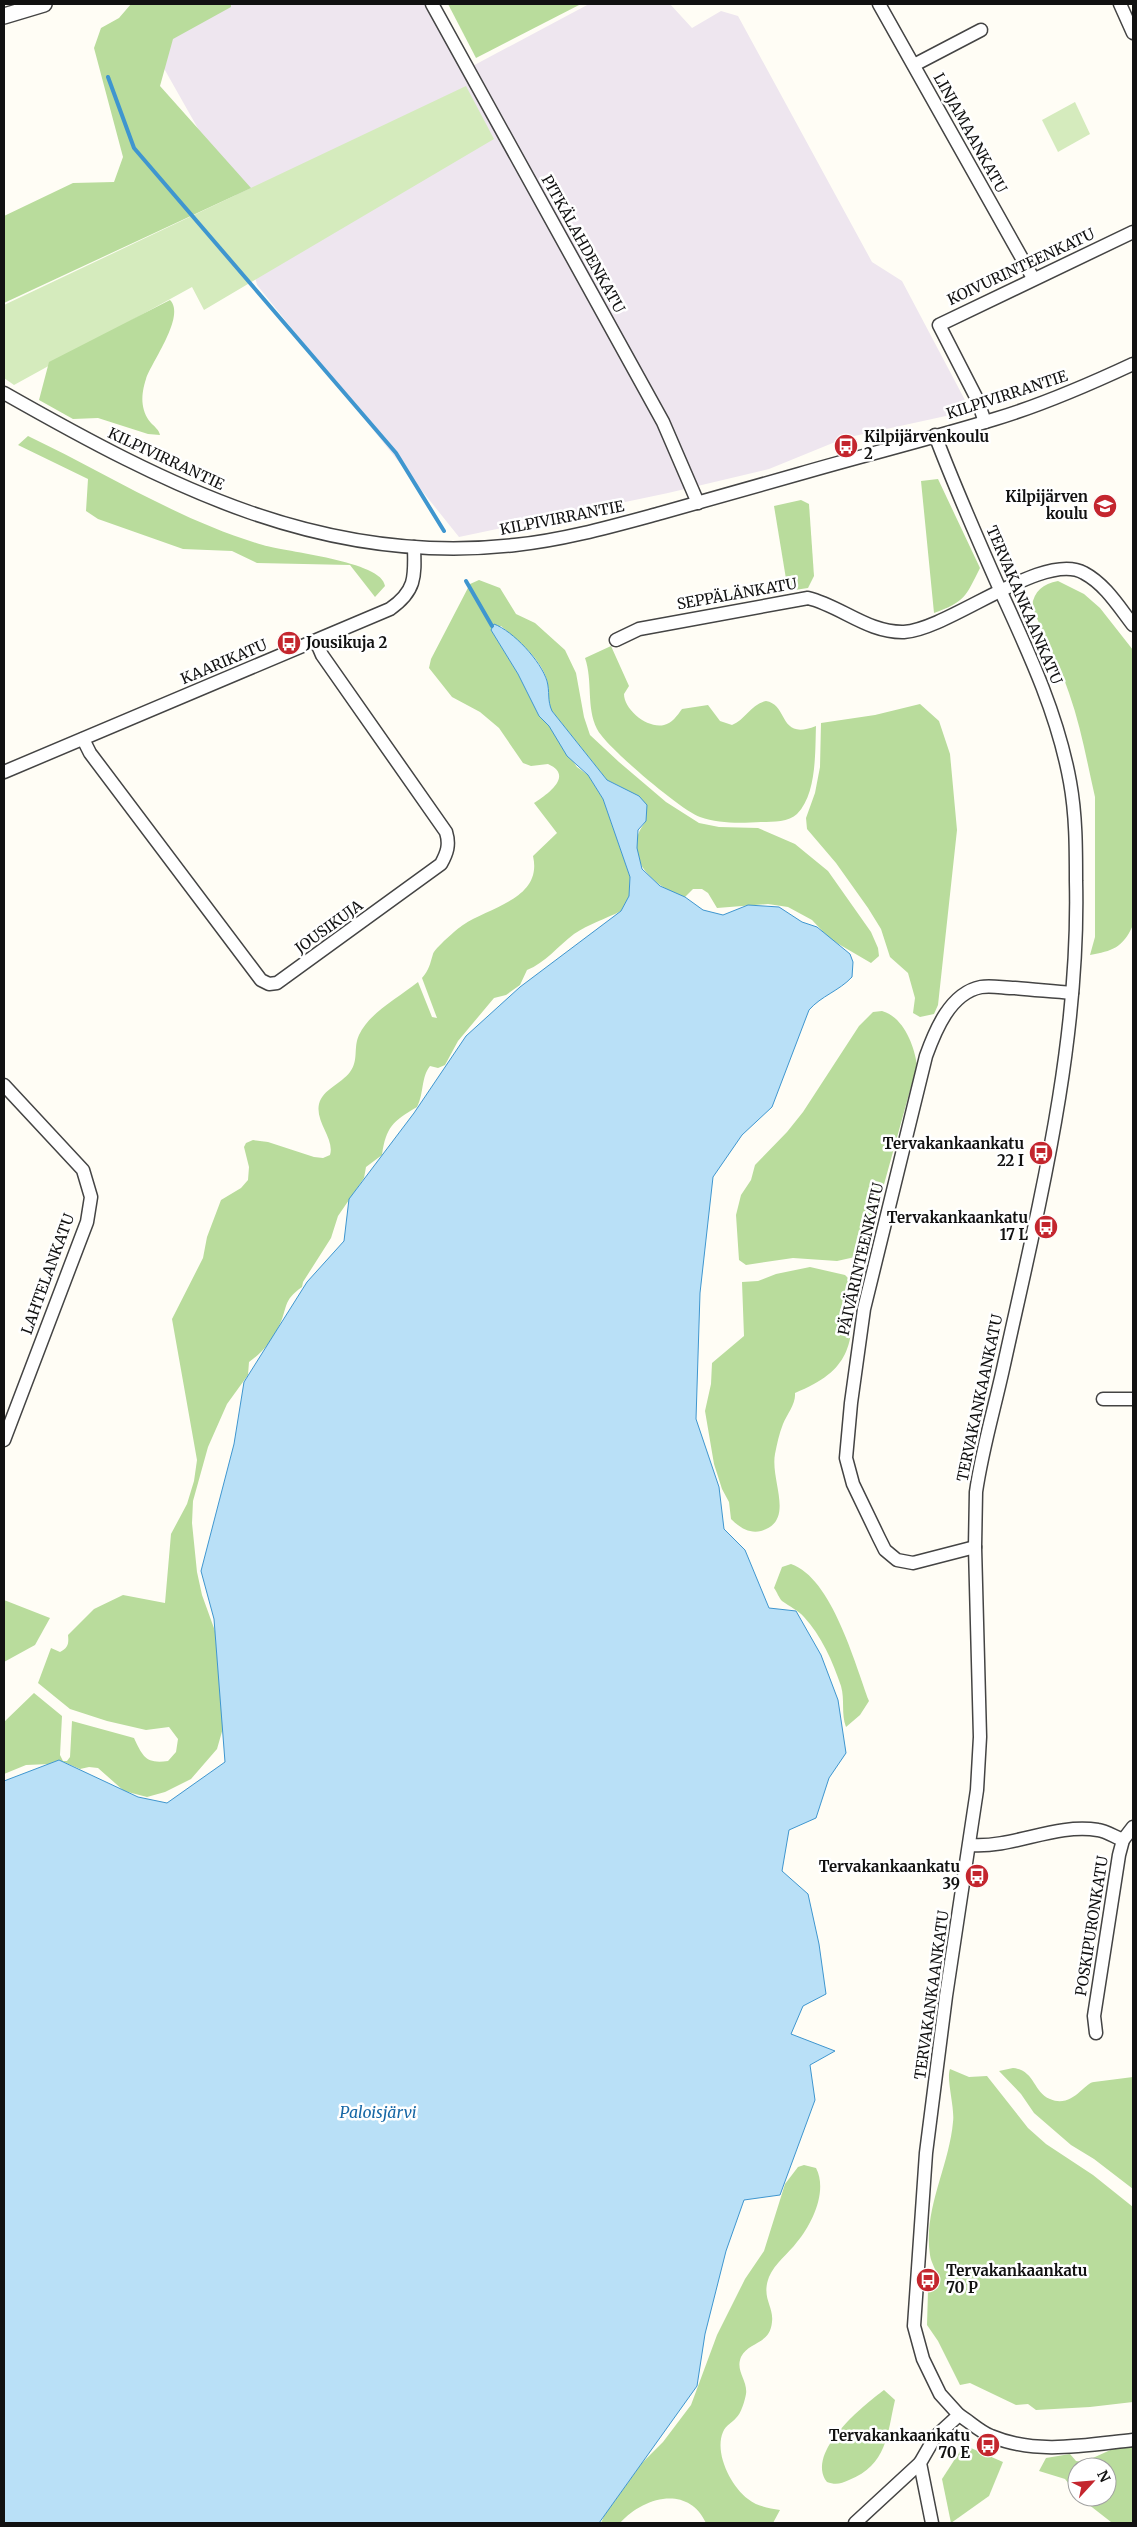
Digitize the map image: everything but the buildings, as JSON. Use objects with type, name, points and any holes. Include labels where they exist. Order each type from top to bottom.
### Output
[{"type":"street","points":[[4,16],[44,4]]},
{"type":"street","name":"PITKÄLAHDENKATU","points":[[432,4],[663,422],[698,503]]},
{"type":"street","name":"LINJAMAANKATU","points":[[879,4],[1033,278]]},
{"type":"street","points":[[1120,4],[1133,33]]},
{"type":"street","points":[[914,65],[981,30]]},
{"type":"street","name":"KOIVURINTEENKATU","points":[[985,422],[977,399],[939,325],[1033,278],[1133,232]]},
{"type":"street","name":"KILPIVIRRANTIE","points":[[4,393],[144,469],[230,506],[321,534],[390,546],[452,549],[518,545],[628,522],[698,503],[985,422],[1078,389],[1133,364]]},
{"type":"street","name":"TERVAKANKAANKATU","points":[[935,435],[1039,675],[1070,781],[1075,819],[1077,945],[1050,1153],[980,1462],[976,1492],[975,1547],[980,1737],[977,1790],[971,1845],[946,1996],[926,2153],[914,2326],[923,2359],[940,2394],[959,2415],[990,2436],[1031,2447],[1066,2447],[1133,2440]]},
{"type":"street","name":"KAARIKATU","points":[[4,772],[380,614],[398,604],[412,586],[414,547]]},
{"type":"street","points":[[1001,591],[1052,571],[1074,569],[1095,579],[1133,625]]},
{"type":"street","name":"SEPPÄLÄNKATU","points":[[616,640],[639,629],[808,598],[822,601],[870,626],[887,632],[906,632],[929,626],[1001,591]]},
{"type":"street","name":"JOUSIKUJA","points":[[83,739],[90,753],[261,980],[269,984],[277,983],[441,864],[447,854],[449,842],[446,832],[322,655],[316,641]]},
{"type":"street","name":"PÄIVÄRINTEENKATU","points":[[975,1547],[913,1564],[897,1560],[885,1550],[853,1484],[848,1470],[846,1446],[864,1309],[926,1056],[935,1030],[949,1010],[967,993],[976,989],[991,987],[1072,993]]},
{"type":"street","name":"LAHTELANKATU","points":[[4,1085],[83,1170],[91,1197],[87,1222],[4,1440]]},
{"type":"street","points":[[1103,1399],[1133,1399]]},
{"type":"street","name":"POSKIPURONKATU","points":[[1096,2033],[1094,2016],[1123,1840],[1133,1827]]},
{"type":"street","points":[[971,1845],[998,1845],[1085,1829],[1100,1830],[1123,1840]]},
{"type":"street","points":[[856,2523],[920,2463],[935,2437],[959,2415]]},
{"type":"street","points":[[920,2463],[932,2523]]},
{"type":"shaded area","points":[[211,4],[425,4],[467,69],[589,4],[670,4],[692,28],[721,11],[738,16],[872,262],[902,281],[966,402],[955,414],[845,438],[769,469],[668,493],[459,537],[257,285],[235,194],[140,26]]},
{"type":"green space","points":[[131,4],[231,4],[231,7],[173,39],[160,86],[251,188],[4,303],[4,216],[73,183],[114,182],[123,157],[94,48],[101,28],[119,18]]},
{"type":"green space","points":[[448,4],[581,4],[476,58]]},
{"type":"green space","points":[[466,86],[494,139],[204,310],[192,287],[14,385],[4,378],[4,305]]},
{"type":"green space","points":[[1075,102],[1090,134],[1058,152],[1042,120]]},
{"type":"green space","points":[[170,300],[174,307],[174,317],[166,339],[149,371],[142,396],[147,418],[160,435],[148,434],[98,418],[73,419],[39,400],[49,362]]},
{"type":"green space","points":[[28,436],[202,523],[263,545],[351,564],[380,577],[385,586],[375,597],[350,565],[257,563],[232,551],[183,549],[98,519],[86,511],[88,479],[18,445]]},
{"type":"green space","points":[[938,479],[980,568],[963,597],[952,605],[934,613],[921,481]]},
{"type":"green space","points":[[801,500],[809,504],[814,576],[808,588],[788,591],[774,506]]},
{"type":"green space","points":[[479,580],[500,588],[516,614],[535,623],[565,650],[576,673],[584,717],[590,735],[666,802],[699,823],[719,827],[758,828],[795,844],[828,871],[871,932],[878,948],[879,956],[871,963],[830,939],[812,920],[788,907],[768,904],[717,908],[708,893],[702,889],[693,889],[685,897],[661,886],[643,868],[638,857],[636,845],[639,833],[646,821],[621,787],[607,780],[552,711],[547,680],[534,657],[501,626],[491,630],[518,674],[539,715],[549,726],[577,767],[588,775],[603,799],[630,877],[629,896],[621,911],[591,924],[574,934],[546,959],[527,970],[520,985],[506,995],[494,998],[458,1041],[445,1065],[438,1068],[430,1066],[425,1075],[417,1107],[402,1116],[392,1126],[386,1138],[382,1155],[366,1167],[364,1178],[338,1216],[331,1238],[303,1282],[302,1287],[288,1301],[282,1320],[273,1337],[262,1351],[249,1362],[248,1375],[227,1404],[208,1447],[193,1501],[192,1523],[197,1572],[202,1595],[215,1631],[223,1728],[217,1749],[191,1779],[165,1792],[147,1797],[124,1791],[98,1768],[80,1769],[59,1760],[50,1764],[26,1765],[4,1774],[4,1722],[34,1693],[62,1716],[60,1755],[63,1761],[67,1761],[70,1757],[72,1721],[134,1738],[140,1750],[150,1760],[168,1761],[176,1752],[178,1739],[169,1727],[146,1730],[107,1721],[70,1709],[38,1683],[51,1648],[60,1652],[65,1649],[68,1643],[68,1635],[94,1609],[123,1595],[165,1603],[171,1534],[187,1504],[194,1481],[197,1460],[172,1319],[203,1258],[207,1237],[221,1200],[241,1188],[248,1180],[249,1167],[244,1147],[246,1143],[253,1140],[268,1142],[314,1157],[323,1158],[330,1155],[330,1143],[320,1117],[319,1104],[324,1094],[346,1076],[353,1067],[357,1040],[364,1027],[377,1012],[418,982],[432,1017],[437,1018],[422,978],[428,970],[434,951],[463,925],[512,900],[522,892],[530,882],[534,871],[533,856],[557,833],[534,803],[556,785],[559,780],[559,774],[556,769],[548,764],[531,766],[523,763],[499,728],[480,712],[452,697],[429,668],[431,659],[470,584]]},
{"type":"green space","points":[[1058,581],[1084,594],[1100,608],[1133,650],[1133,925],[1121,944],[1111,950],[1090,955],[1095,937],[1095,797],[1084,745],[1073,706],[1061,671],[1032,606],[1035,596],[1040,589]]},
{"type":"green space","points":[[611,646],[629,686],[624,694],[628,706],[638,717],[651,724],[667,724],[682,709],[708,705],[720,721],[732,725],[741,720],[756,705],[766,701],[773,704],[785,721],[795,729],[816,726],[814,772],[804,806],[794,817],[785,820],[770,822],[715,821],[700,817],[691,812],[662,791],[614,750],[603,738],[594,721],[585,658]]},
{"type":"green space","points":[[920,704],[939,721],[950,754],[957,830],[938,1005],[934,1014],[920,1017],[913,1013],[915,998],[908,973],[890,957],[881,929],[836,863],[807,829],[806,818],[815,793],[820,767],[821,723],[875,715]]},
{"type":"green space","points":[[882,1011],[889,1014],[902,1025],[910,1040],[917,1065],[870,1235],[855,1257],[837,1261],[793,1258],[746,1265],[739,1260],[736,1215],[741,1195],[751,1180],[755,1165],[787,1132],[803,1112],[859,1026],[873,1012]]},
{"type":"green space","points":[[810,1267],[845,1275],[853,1283],[850,1337],[840,1363],[815,1384],[795,1393],[793,1405],[780,1432],[775,1454],[774,1465],[779,1499],[777,1519],[771,1526],[761,1531],[748,1531],[731,1519],[729,1502],[722,1489],[714,1464],[705,1411],[711,1384],[712,1363],[744,1336],[742,1282],[758,1281],[776,1274]]},
{"type":"green space","points":[[791,1564],[806,1572],[819,1586],[830,1604],[849,1645],[869,1701],[860,1715],[846,1727],[841,1686],[826,1649],[810,1624],[799,1612],[782,1601],[774,1588],[782,1567]]},
{"type":"green space","points":[[4,1600],[50,1618],[35,1645],[4,1662]]},
{"type":"green space","points":[[1013,2068],[1026,2073],[1044,2096],[1058,2101],[1065,2101],[1071,2098],[1090,2083],[1133,2077],[1133,2189],[1094,2159],[1071,2145],[1034,2113],[1021,2094],[999,2071]]},
{"type":"green space","points":[[950,2069],[969,2077],[987,2076],[1028,2128],[1046,2144],[1093,2175],[1133,2207],[1133,2402],[1036,2410],[1028,2404],[1016,2405],[970,2383],[960,2385],[938,2341],[927,2325],[928,2291],[936,2287],[939,2280],[931,2258],[929,2238],[933,2205],[951,2139],[953,2109],[949,2080]]},
{"type":"green space","points":[[804,2165],[816,2168],[819,2177],[820,2187],[817,2207],[803,2235],[775,2267],[769,2277],[766,2291],[772,2316],[770,2329],[763,2339],[749,2348],[741,2357],[740,2371],[746,2389],[745,2397],[740,2413],[724,2430],[721,2440],[722,2459],[730,2478],[736,2486],[748,2499],[756,2504],[780,2510],[773,2523],[706,2523],[698,2511],[688,2503],[677,2499],[665,2499],[653,2501],[641,2507],[620,2523],[601,2523],[642,2463],[663,2442],[691,2405],[717,2335],[745,2279],[764,2251],[785,2184],[798,2167]]},
{"type":"green space","points":[[884,2390],[895,2400],[887,2437],[878,2457],[862,2474],[838,2484],[827,2482],[822,2470],[824,2457],[830,2444],[851,2418]]},
{"type":"green space","points":[[964,2445],[1003,2462],[989,2496],[951,2523],[942,2479]]},
{"type":"green space","points":[[1133,2445],[1133,2522],[1111,2522],[1092,2507],[1117,2507],[1117,2457],[1095,2457],[1117,2447]]},
{"type":"green space","points":[[1070,2454],[1073,2457],[1067,2457],[1067,2482],[1065,2479],[1039,2471],[1046,2458]]},
{"type":"water","name":"Paloisjärvi","points":[[494,624],[518,640],[533,656],[547,681],[552,711],[607,780],[639,796],[647,805],[646,821],[638,830],[637,848],[642,869],[660,886],[685,897],[703,910],[723,915],[748,905],[779,907],[802,922],[817,927],[850,954],[853,962],[852,977],[809,1010],[772,1107],[742,1135],[713,1177],[700,1293],[696,1419],[719,1487],[724,1529],[745,1550],[769,1608],[796,1611],[821,1655],[838,1700],[846,1753],[829,1778],[816,1818],[789,1830],[782,1871],[808,1894],[819,1944],[826,1994],[803,2006],[791,2034],[835,2051],[810,2065],[815,2100],[780,2195],[744,2200],[726,2251],[705,2334],[697,2386],[599,2523],[4,2523],[4,1781],[59,1760],[138,1797],[167,1803],[225,1762],[214,1619],[201,1571],[234,1444],[244,1382],[307,1282],[344,1241],[349,1199],[414,1113],[466,1036],[520,987],[621,911],[629,896],[630,877],[603,799],[588,775],[567,756],[549,726],[539,716],[518,674],[491,630]]},
{"type":"waterway","points":[[108,77],[134,148],[396,453],[444,531]]},
{"type":"waterway","points":[[466,581],[492,626]]},
{"type":"place","name":"Kilpijärvenkoulu 2","points":[[846,446]]},
{"type":"place","name":"Kilpijärven koulu","points":[[1105,506]]},
{"type":"place","name":"Jousikuja 2","points":[[289,643]]},
{"type":"place","name":"Tervakankaankatu 22 I","points":[[1041,1153]]},
{"type":"place","name":"Tervakankaankatu 17 L","points":[[1046,1227]]},
{"type":"place","name":"Tervakankaankatu 39","points":[[977,1876]]},
{"type":"place","name":"Tervakankaankatu 70 P","points":[[928,2280]]},
{"type":"place","name":"Tervakankaankatu 70 E","points":[[988,2445]]}]
